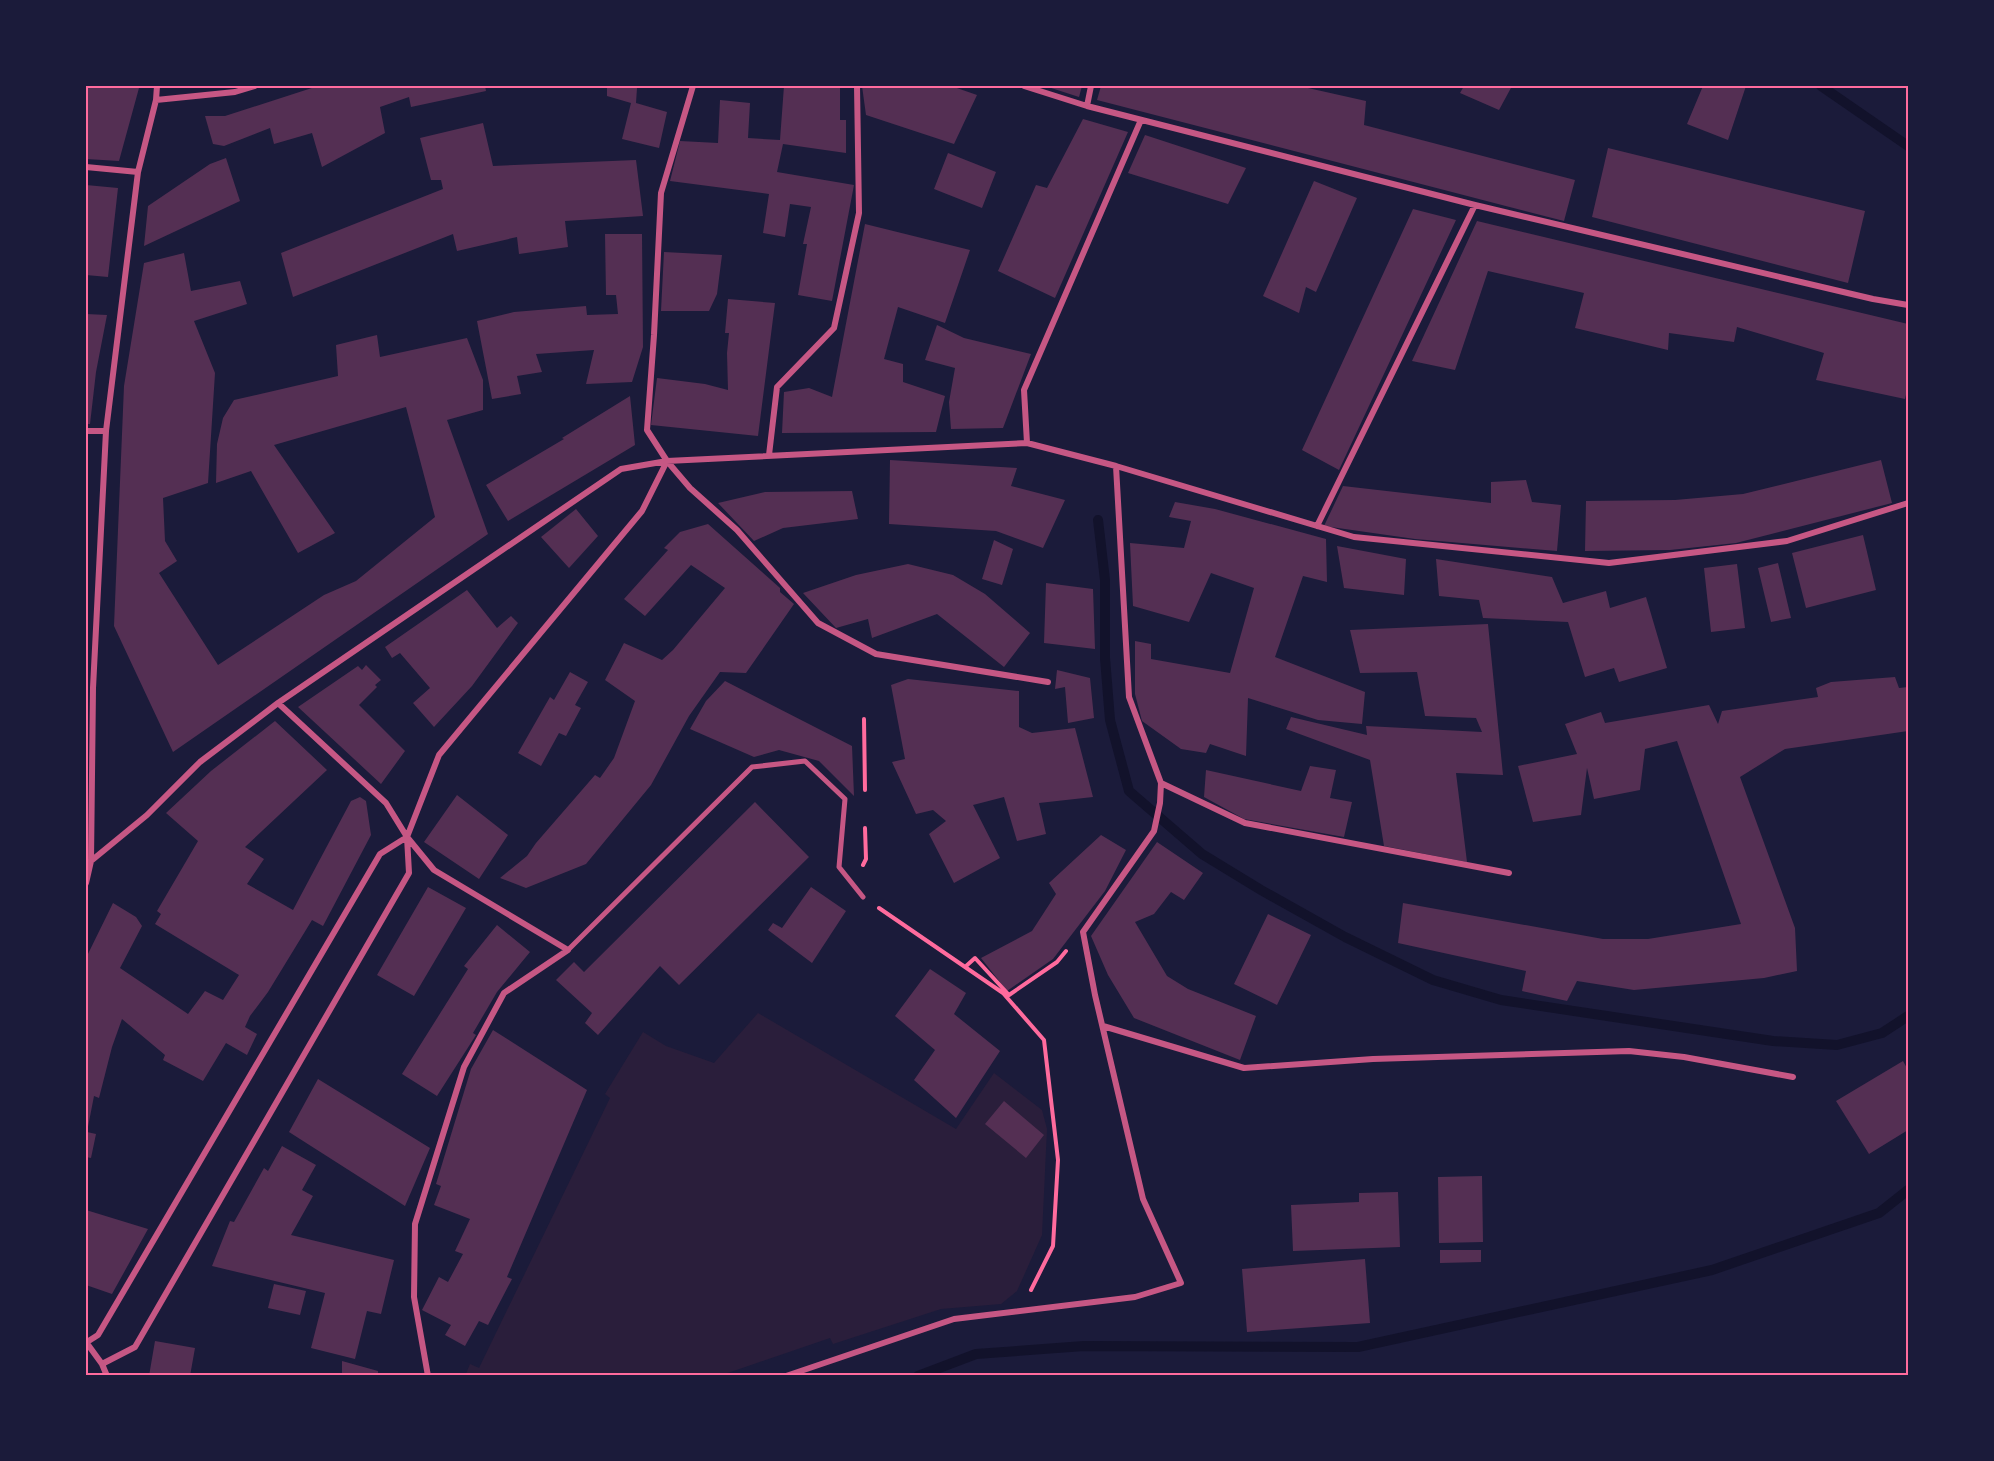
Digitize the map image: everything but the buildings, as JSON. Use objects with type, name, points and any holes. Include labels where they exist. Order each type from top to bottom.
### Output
[{"type":"street","points":[[86,883],[91,861],[93,688],[106,431],[138,172],[156,100],[157,86]]},
{"type":"street","points":[[156,100],[235,92],[255,86]]},
{"type":"street","points":[[693,86],[661,193],[654,335],[646,430],[667,461],[690,488],[737,530],[818,623],[876,654],[1048,682]]},
{"type":"street","points":[[769,455],[777,387],[834,328],[859,213],[857,86]]},
{"type":"street","points":[[1024,86],[1086,106],[1475,205],[1908,305]]},
{"type":"street","points":[[1086,106],[1091,86]]},
{"type":"street","points":[[1027,443],[1024,390],[1141,120]]},
{"type":"street","points":[[86,167],[138,172]]},
{"type":"street","points":[[1317,526],[1475,205]]},
{"type":"street","points":[[86,430],[106,431]]},
{"type":"street","points":[[91,861],[147,815],[200,762],[278,703],[621,469],[667,461],[1027,443],[1116,466],[1354,537],[1609,563],[1787,542],[1908,503]]},
{"type":"street","points":[[102,1364],[135,1347],[409,873],[407,837],[439,755],[642,511],[667,461]]},
{"type":"street","points":[[786,1375],[954,1319],[1135,1297],[1181,1283],[1143,1199],[1083,932],[1154,831],[1160,803],[1161,783],[1129,697],[1116,466]]},
{"type":"street","points":[[278,703],[386,803],[407,837],[434,870],[568,950]]},
{"type":"street","points":[[428,1376],[414,1297],[415,1224],[464,1066],[504,993],[568,950],[752,767],[804,761],[845,799],[839,867],[863,897]]},
{"type":"street","points":[[1161,783],[1245,823],[1509,873]]},
{"type":"street","points":[[107,1376],[102,1364],[86,1342],[98,1335],[380,854],[407,837]]},
{"type":"street","points":[[1103,1026],[1244,1068],[1373,1059],[1629,1051],[1684,1057],[1794,1077]]},
{"type":"path","points":[[863,897],[1003,993],[1044,1040],[1058,1160],[1053,1246],[1028,1297],[1015,1311]]},
{"type":"path","points":[[965,967],[975,958],[1009,995],[1057,962],[1083,932]]},
{"type":"shaded area","points":[[758,1013],[956,1129],[994,1073],[1042,1110],[1047,1129],[1042,1235],[1017,1291],[1001,1304],[941,1309],[833,1344],[830,1338],[722,1375],[465,1376],[470,1364],[479,1368],[610,1098],[605,1094],[643,1032],[666,1046],[714,1063]]},
{"type":"waterway","points":[[1821,86],[1908,146]]},
{"type":"waterway","points":[[1098,520],[1105,580],[1105,658],[1110,720],[1129,791],[1202,854],[1345,937],[1433,980],[1501,1000],[1773,1041],[1837,1045],[1882,1033],[1908,1016]]},
{"type":"waterway","points":[[918,1376],[976,1354],[1084,1346],[1358,1347],[1712,1270],[1879,1213],[1908,1190]]}]
